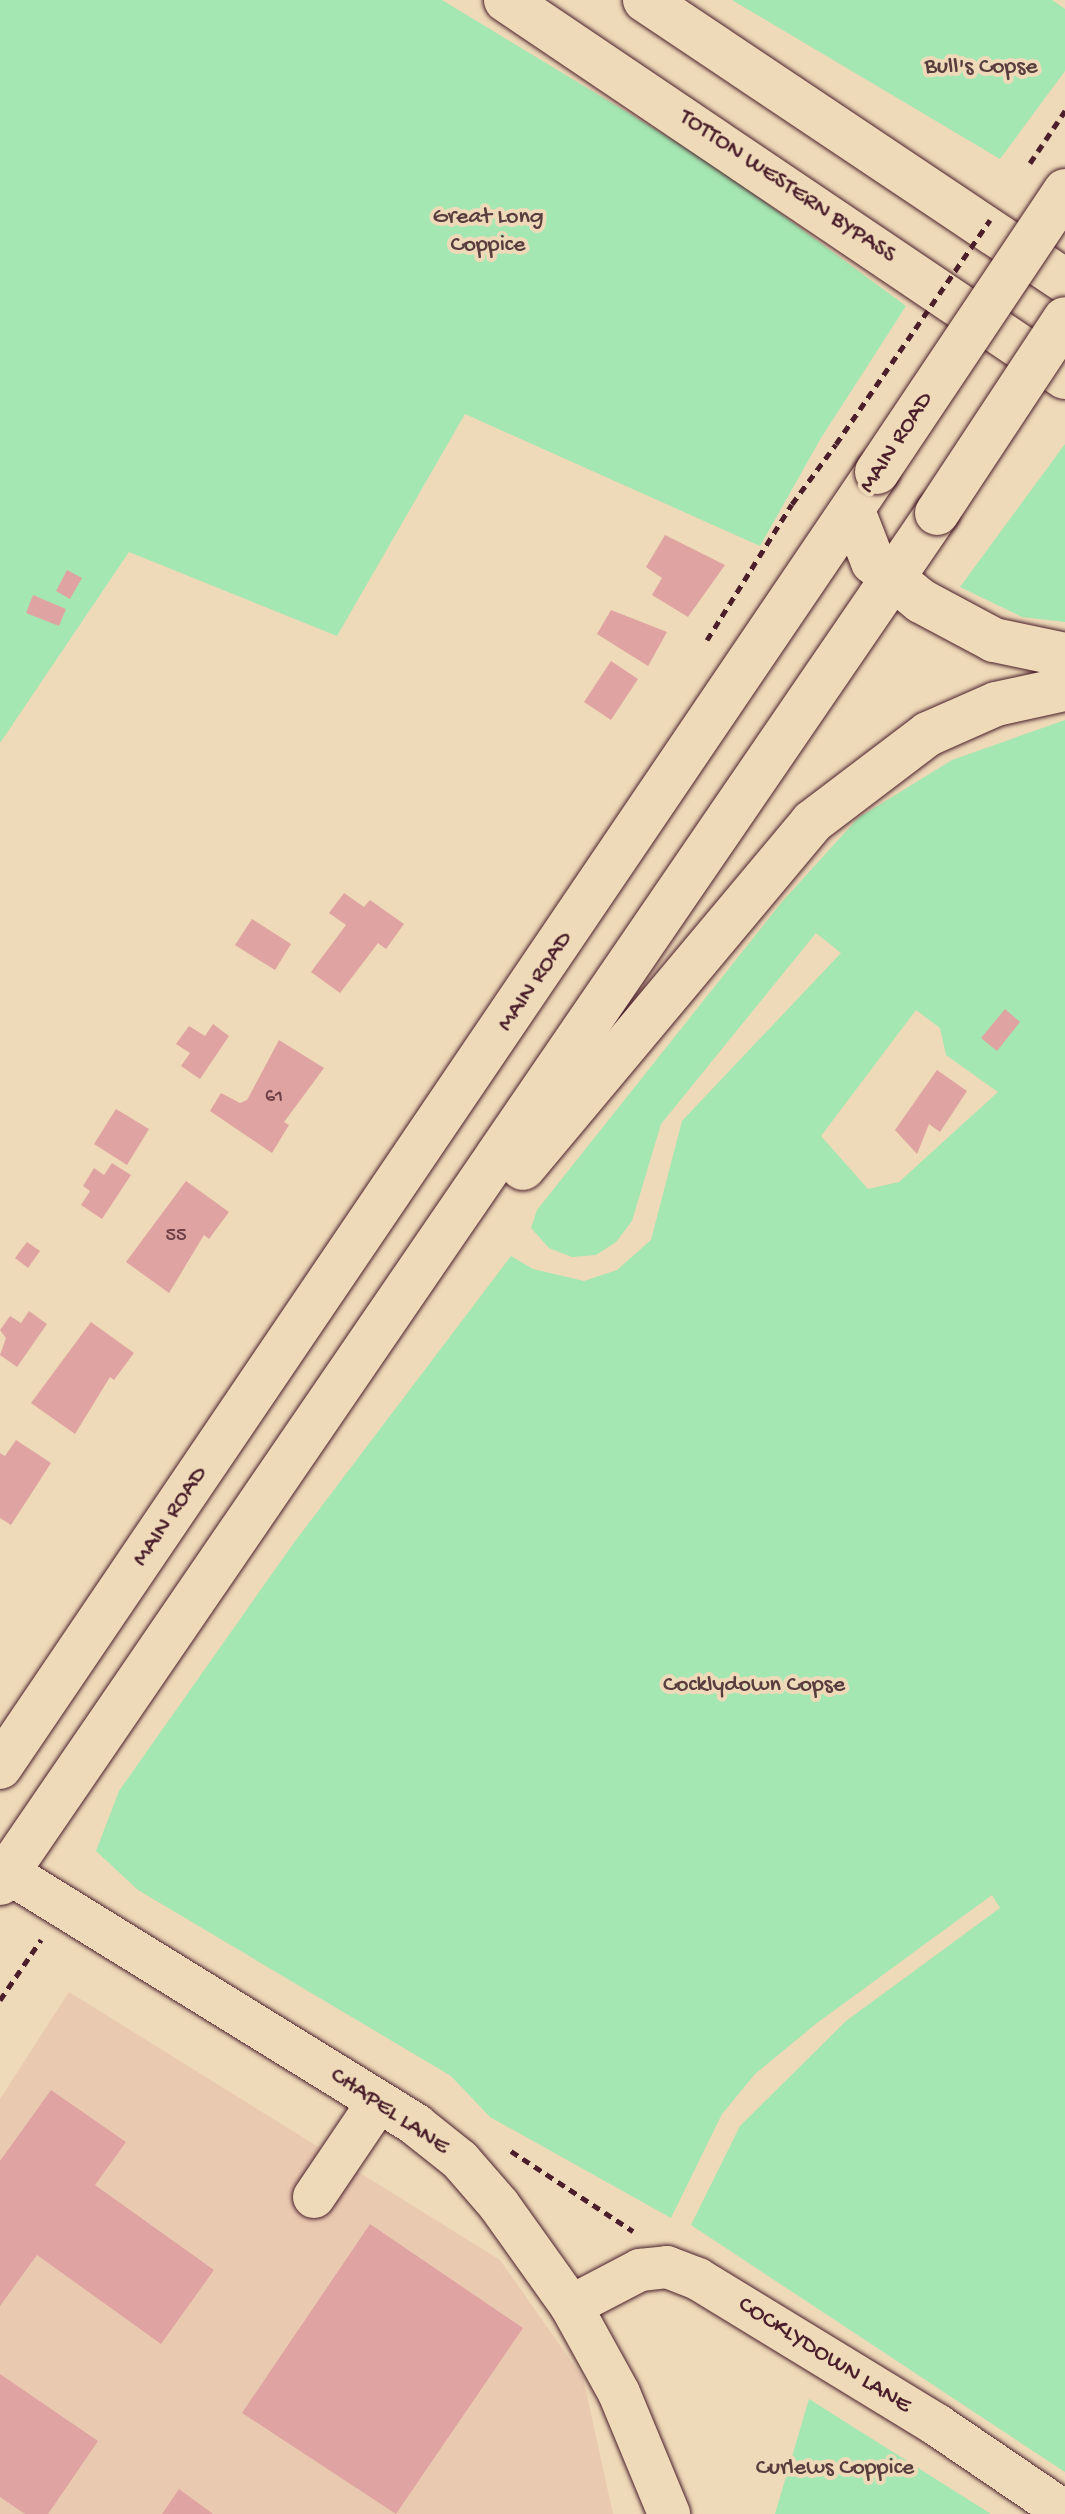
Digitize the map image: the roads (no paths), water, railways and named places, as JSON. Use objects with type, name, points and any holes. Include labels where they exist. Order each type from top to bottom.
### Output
[{"type":"main road","name":"TOTTON WESTERN BYPASS","points":[[506,0],[1065,377]]},
{"type":"main road","points":[[645,0],[1065,281]]},
{"type":"main road","points":[[725,51],[1065,244]]},
{"type":"main road","name":"MAIN ROAD","points":[[0,1767],[853,511],[1065,191]]},
{"type":"main road","points":[[937,513],[1065,319]]},
{"type":"main road","points":[[4,1878],[471,1200],[888,578],[937,513],[1065,359]]},
{"type":"main road","points":[[853,511],[859,537],[888,578],[994,640],[1065,655]]},
{"type":"main road","points":[[471,1200],[522,1169],[812,822],[928,734],[996,704],[1065,689]]},
{"type":"street","name":"CHAPEL LANE","points":[[4,1878],[63,1908],[378,2102],[460,2160],[507,2215],[571,2306],[619,2393],[669,2514]]},
{"type":"street","points":[[314,2197],[378,2102]]},
{"type":"street","name":"COCKLYDOWN LANE","points":[[571,2306],[640,2270],[667,2267],[698,2279],[937,2425],[1065,2512]]},
{"type":"park label","name":"Bull's Copse","points":[[981,68]]},
{"type":"park label","name":"Great Long Coppice","points":[[488,232]]},
{"type":"park label","name":"Cocklydown Copse","points":[[754,1686]]},
{"type":"park label","name":"Curlews Coppice","points":[[835,2469]]}]
